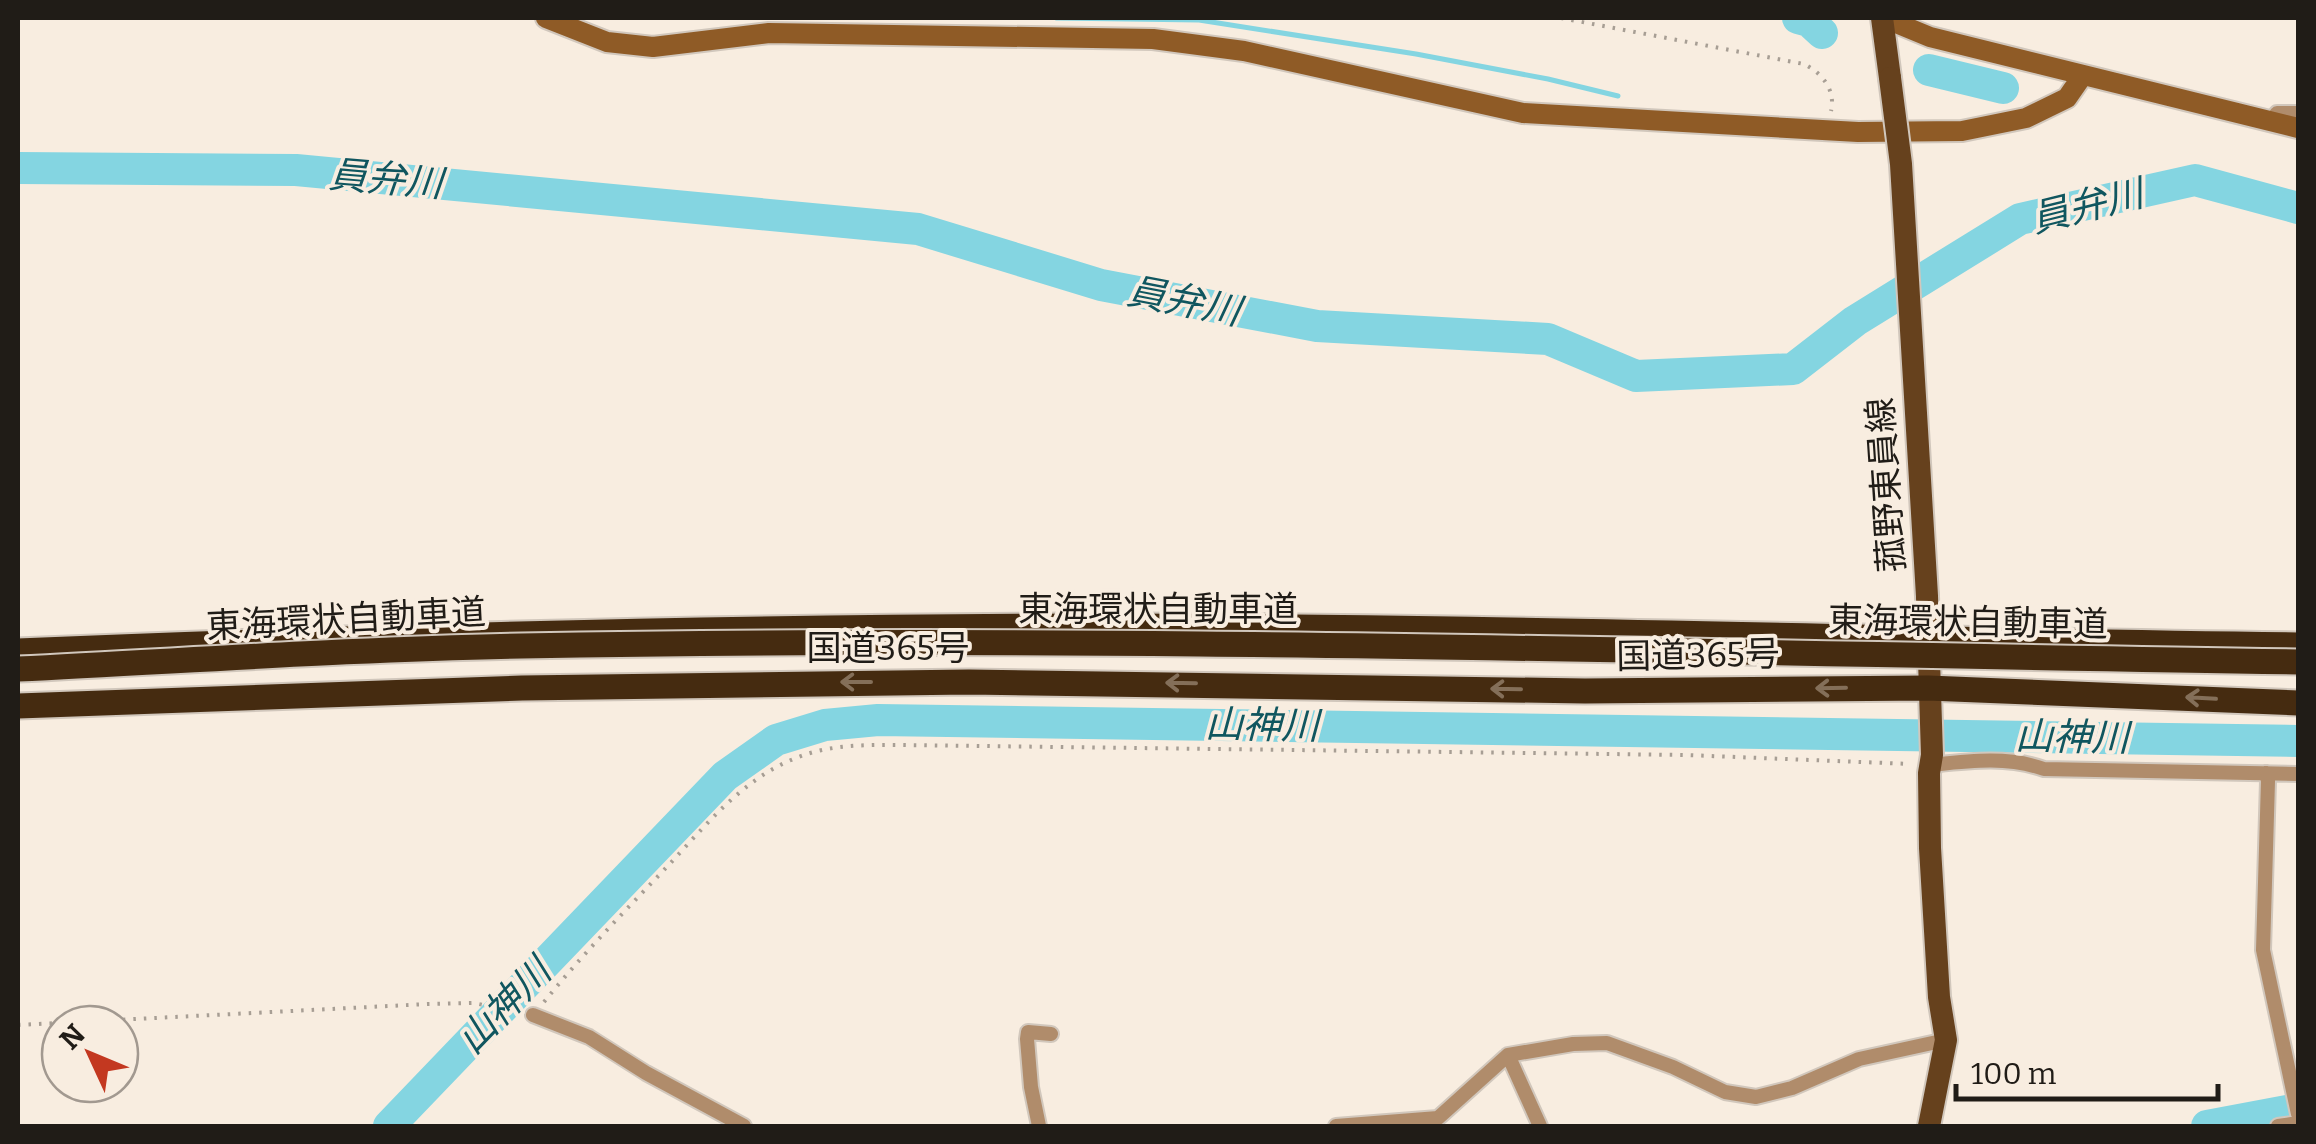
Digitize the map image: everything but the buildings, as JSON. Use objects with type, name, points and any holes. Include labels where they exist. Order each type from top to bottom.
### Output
[{"type":"highway","name":"国道365号","points":[[18,651],[493,632],[770,627],[1114,626],[2298,644]]},
{"type":"highway","name":"東海環状自動車道","points":[[18,669],[517,646],[824,644],[1367,645],[2298,662]]},
{"type":"highway","name":"国道365号","points":[[18,706],[823,682],[1117,682],[2298,703]]},
{"type":"main road","name":"菰野東員線","points":[[1883,18],[1901,164],[1930,638],[1930,848],[1939,997],[1946,1040],[1929,1126]]},
{"type":"street","points":[[546,18],[607,42],[653,47],[768,33],[1154,39],[1244,51],[1524,113],[1826,131],[1962,131],[2026,118],[2068,98],[2083,76]]},
{"type":"street","points":[[1883,18],[1930,37],[2298,128]]},
{"type":"street","points":[[2270,122],[2277,113],[2298,113]]},
{"type":"street","points":[[1931,760],[2022,761],[2044,769],[2298,774]]},
{"type":"street","points":[[2266,773],[2263,950],[2297,1106]]},
{"type":"street","points":[[530,1015],[589,1036],[646,1073],[744,1126]]},
{"type":"street","points":[[1040,1126],[1031,1087],[1027,1039],[1028,1032],[1051,1034]]},
{"type":"street","points":[[1336,1126],[1438,1118],[1508,1055],[1607,1042],[1724,1092],[1756,1097],[1792,1088],[1859,1059],[1946,1040]]},
{"type":"street","points":[[1508,1055],[1540,1126]]},
{"type":"street","points":[[2278,1126],[2298,1123]]},
{"type":"path","points":[[1562,18],[1804,64],[1824,78],[1833,103],[1826,131]]},
{"type":"path","points":[[18,1026],[428,1004],[484,1006],[530,1015],[738,793],[792,759],[819,750],[902,745],[1931,760]]},
{"type":"waterway","points":[[1056,18],[1199,20],[1416,54],[1618,96]]},
{"type":"waterway","points":[[1798,18],[1809,21],[1822,33]]},
{"type":"waterway","points":[[1929,70],[2003,88]]},
{"type":"waterway","name":"員弁川","points":[[18,168],[296,170],[918,229],[1101,285],[1317,326],[1548,339],[1636,376],[1793,369],[1855,321],[2020,219],[2195,180],[2298,208]]},
{"type":"waterway","name":"山神川","points":[[389,1126],[725,776],[776,740],[825,725],[878,720],[2298,741]]},
{"type":"waterway","name":"山神川","points":[[2207,1126],[2298,1109]]}]
